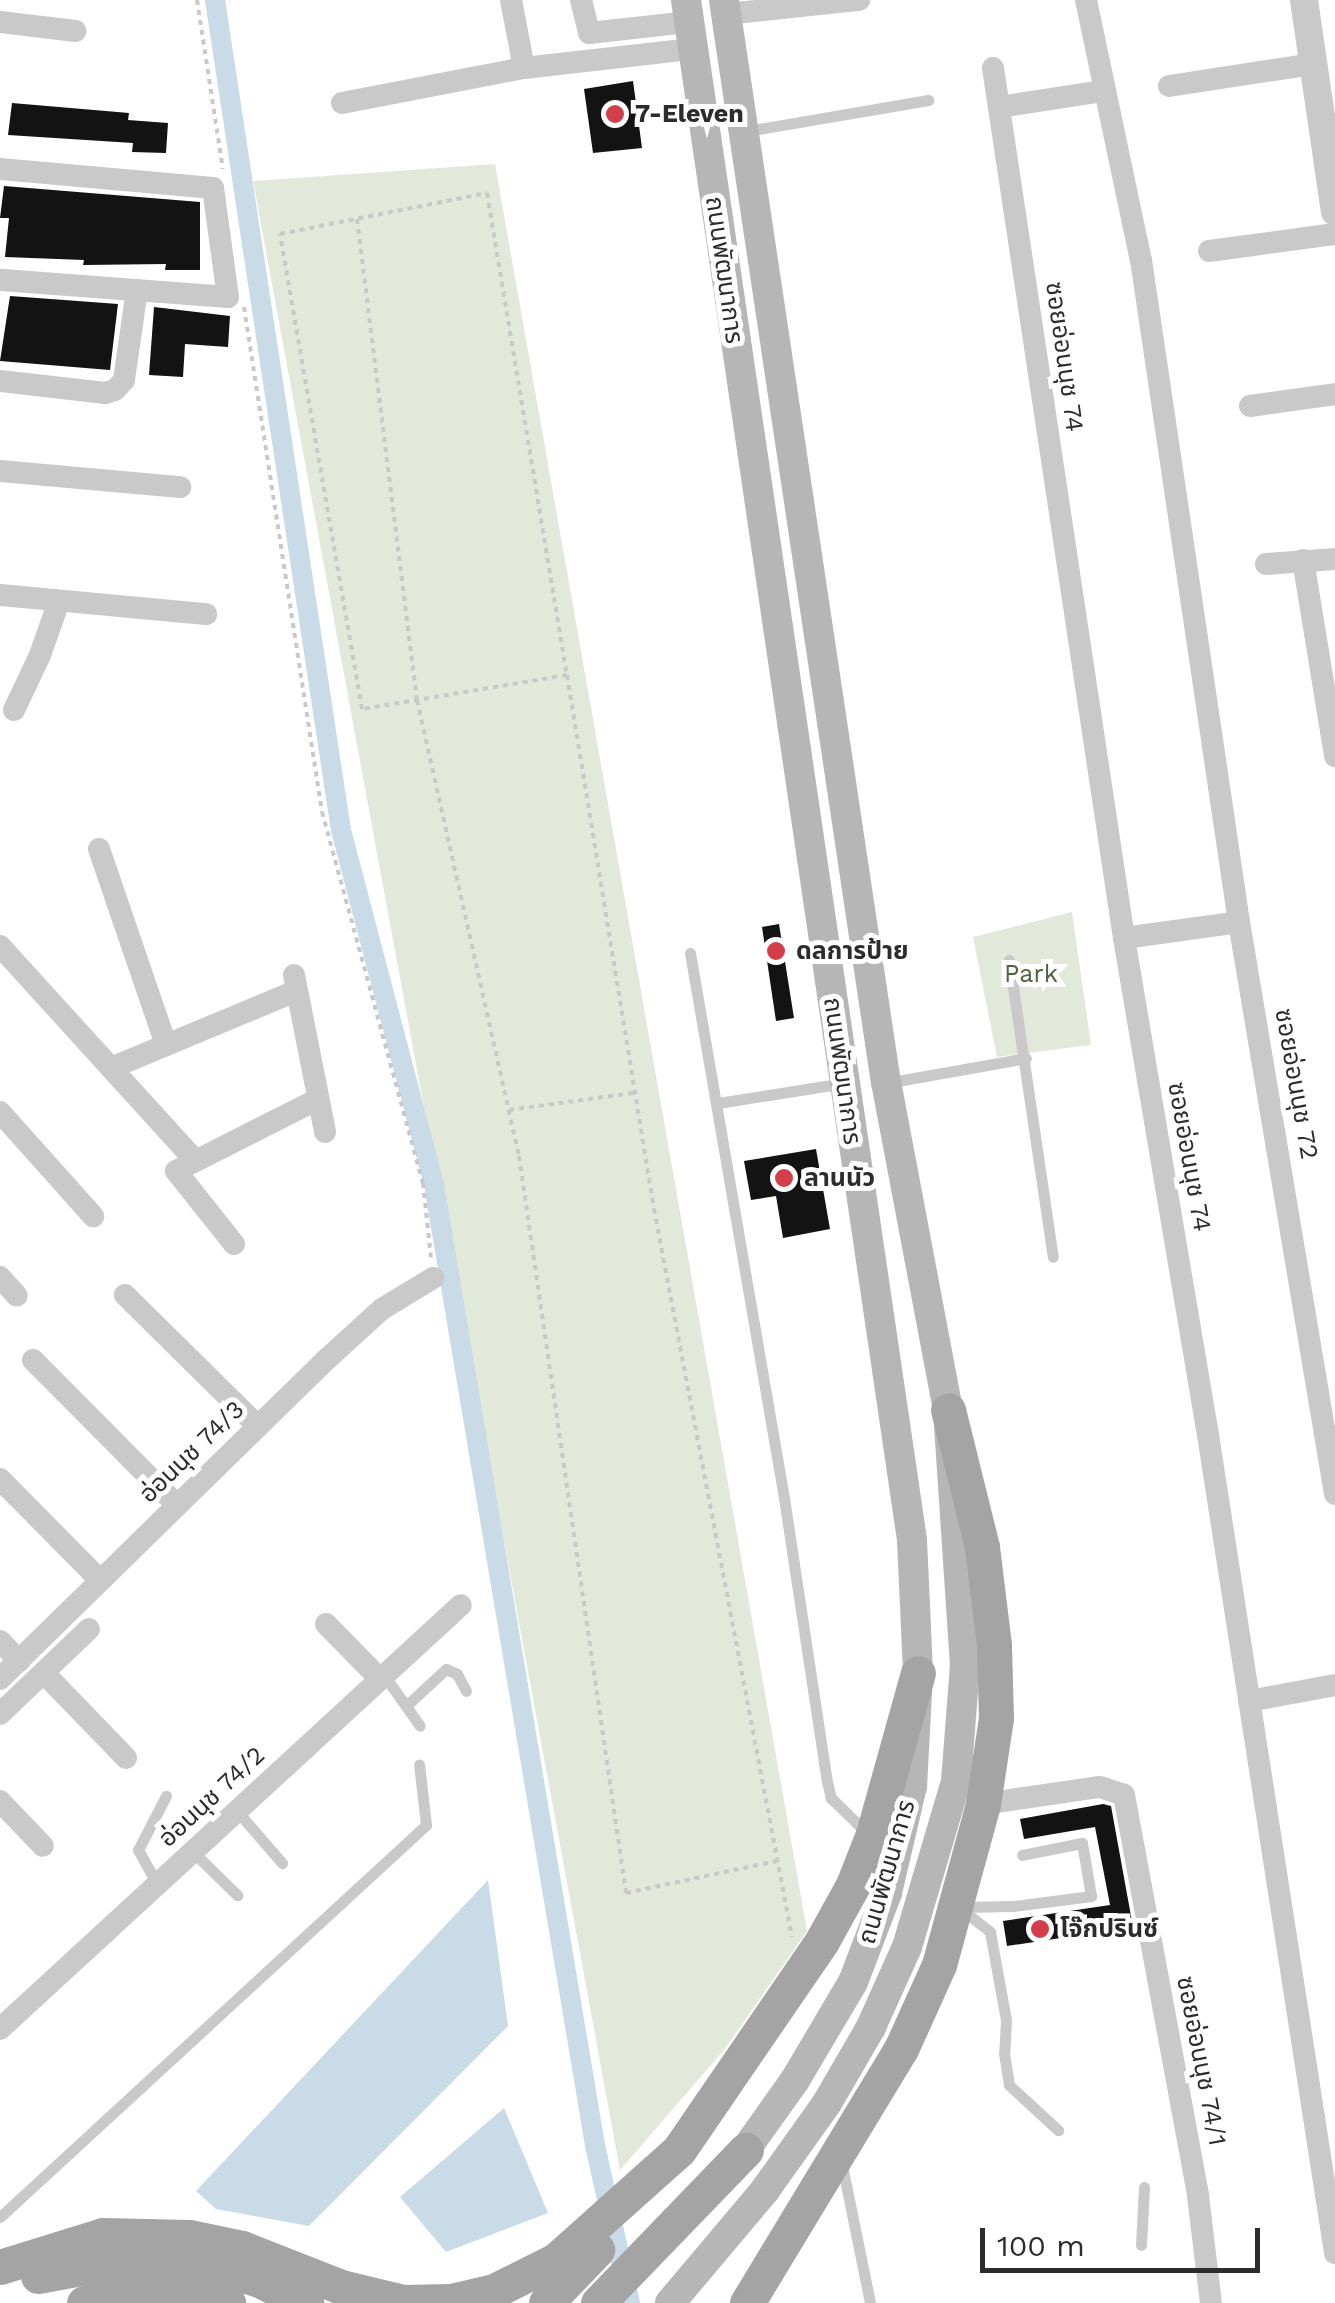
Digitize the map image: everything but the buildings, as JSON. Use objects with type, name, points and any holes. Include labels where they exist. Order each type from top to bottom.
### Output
[{"type":"main road","name":"ถนนพัฒนาการ","points":[[670,2303],[765,2190],[826,2103],[878,2011],[907,1947],[956,1782],[965,1666],[948,1410],[886,1083],[725,7]]},
{"type":"main road","name":"ถนนพัฒนาการ","points":[[689,24],[912,1540],[918,1673],[912,1786],[886,1892],[852,1982],[796,2080],[746,2150]]},
{"type":"main road","points":[[750,2299],[900,2049],[939,1965],[958,1907],[983,1804],[996,1718],[994,1646],[982,1547],[948,1410]]},
{"type":"main road","points":[[546,2303],[587,2246],[668,2162],[822,1941],[854,1885],[872,1838],[918,1673]]},
{"type":"main road","points":[[606,2302],[746,2150]]},
{"type":"main road","points":[[0,2267],[103,2235],[161,2234],[242,2248],[377,2298],[451,2301],[522,2281],[587,2246]]},
{"type":"main road","points":[[0,2291],[64,2268],[137,2261],[207,2266],[256,2279],[306,2303]]},
{"type":"main road","points":[[84,2303],[134,2289],[172,2289],[228,2303]]},
{"type":"street","points":[[511,0],[524,68]]},
{"type":"street","points":[[581,0],[589,33],[689,24]]},
{"type":"street","points":[[725,7],[859,0]]},
{"type":"street","name":"ซอยอ่อนนุช 72","points":[[1086,0],[1141,260],[1239,922],[1335,1494]]},
{"type":"street","points":[[1304,0],[1335,212]]},
{"type":"street","points":[[0,22],[75,31]]},
{"type":"street","points":[[342,104],[524,68],[689,24]]},
{"type":"street","points":[[1169,86],[1313,64]]},
{"type":"street","name":"ซอยอ่อนนุช 74","points":[[993,68],[1124,938],[1250,1702],[1335,2253]]},
{"type":"street","points":[[999,107],[1104,92]]},
{"type":"street","points":[[0,169],[213,188],[228,297],[0,280]]},
{"type":"street","points":[[1209,251],[1335,234]]},
{"type":"street","points":[[0,382],[105,393],[116,390],[124,380],[137,290]]},
{"type":"street","points":[[1250,406],[1335,394]]},
{"type":"street","points":[[0,470],[180,487]]},
{"type":"street","points":[[1266,564],[1335,559]]},
{"type":"street","points":[[1304,560],[1335,756]]},
{"type":"street","points":[[0,595],[206,614]]},
{"type":"street","points":[[14,710],[40,656],[59,601]]},
{"type":"street","points":[[99,849],[166,1045]]},
{"type":"street","points":[[1124,938],[1239,922]]},
{"type":"street","points":[[0,946],[194,1159]]},
{"type":"street","points":[[111,1068],[294,983],[325,1132]]},
{"type":"street","points":[[234,1244],[177,1178],[176,1171],[316,1100]]},
{"type":"street","points":[[0,1112],[94,1216]]},
{"type":"street","points":[[0,1277],[17,1296]]},
{"type":"street","name":"อ่อนนุช 74/3","points":[[0,1679],[176,1504],[382,1309],[433,1278]]},
{"type":"street","points":[[125,1295],[258,1426]]},
{"type":"street","points":[[34,1360],[176,1504]]},
{"type":"street","points":[[0,1479],[100,1580]]},
{"type":"street","name":"อ่อนนุช 74/2","points":[[0,2030],[461,1605]]},
{"type":"street","points":[[326,1624],[382,1677]]},
{"type":"street","points":[[0,1714],[89,1629]]},
{"type":"street","points":[[0,1641],[18,1661]]},
{"type":"street","points":[[44,1673],[126,1758]]},
{"type":"street","points":[[1250,1702],[1335,1685]]},
{"type":"street","name":"ซอยอ่อนนุช 74/1","points":[[983,1804],[1100,1787],[1124,1795],[1198,2196],[1211,2303]]},
{"type":"street","points":[[0,1801],[43,1846]]},
{"type":"lane","points":[[743,131],[928,100]]},
{"type":"lane","points":[[690,952],[718,1103],[826,1777],[831,1798],[872,1838]]},
{"type":"lane","points":[[1008,960],[1026,1058],[1053,1257]]},
{"type":"lane","points":[[886,1083],[1026,1058]]},
{"type":"lane","points":[[718,1103],[844,1083]]},
{"type":"lane","points":[[406,1706],[446,1669],[457,1674],[466,1691]]},
{"type":"lane","points":[[382,1677],[420,1726]]},
{"type":"lane","points":[[0,2217],[426,1824],[420,1764]]},
{"type":"lane","points":[[157,1884],[138,1850],[166,1796]]},
{"type":"lane","points":[[238,1811],[282,1864]]},
{"type":"lane","points":[[958,1907],[1013,1906],[1091,1896],[1082,1844],[1022,1855]]},
{"type":"lane","points":[[192,1852],[237,1896]]},
{"type":"lane","points":[[958,1907],[990,1932],[1002,1986],[1009,2084],[1058,2130]]},
{"type":"lane","points":[[839,2152],[870,2303]]},
{"type":"lane","points":[[1141,2245],[1144,2187]]},
{"type":"path","points":[[196,0],[223,172]]},
{"type":"path","points":[[567,675],[362,709],[280,234],[487,193],[567,675],[635,1092],[794,1951]]},
{"type":"path","points":[[356,219],[417,700],[519,1156],[626,1893],[777,1860]]},
{"type":"path","points":[[244,306],[322,812],[422,1182],[433,1278]]},
{"type":"path","points":[[509,1110],[635,1092]]},
{"type":"green space","points":[[495,164],[807,1931],[724,2050],[620,2170],[253,181]]},
{"type":"green space","name":"Park","points":[[1072,912],[1091,1045],[997,1057],[973,937]]},
{"type":"water","points":[[488,1880],[508,2026],[309,2226],[216,2209],[196,2191]]},
{"type":"water","points":[[504,2108],[548,2213],[446,2252],[400,2197]]},
{"type":"waterway","points":[[215,0],[341,830],[434,1185],[595,2145],[630,2303]]},
{"type":"place","name":"7-Eleven","points":[[615,114]]},
{"type":"place","name":"ดลการป้าย","points":[[776,951]]},
{"type":"place","name":"ลานนัว","points":[[784,1178]]},
{"type":"place","name":"โจ๊กปรินซ์","points":[[1040,1929]]}]
